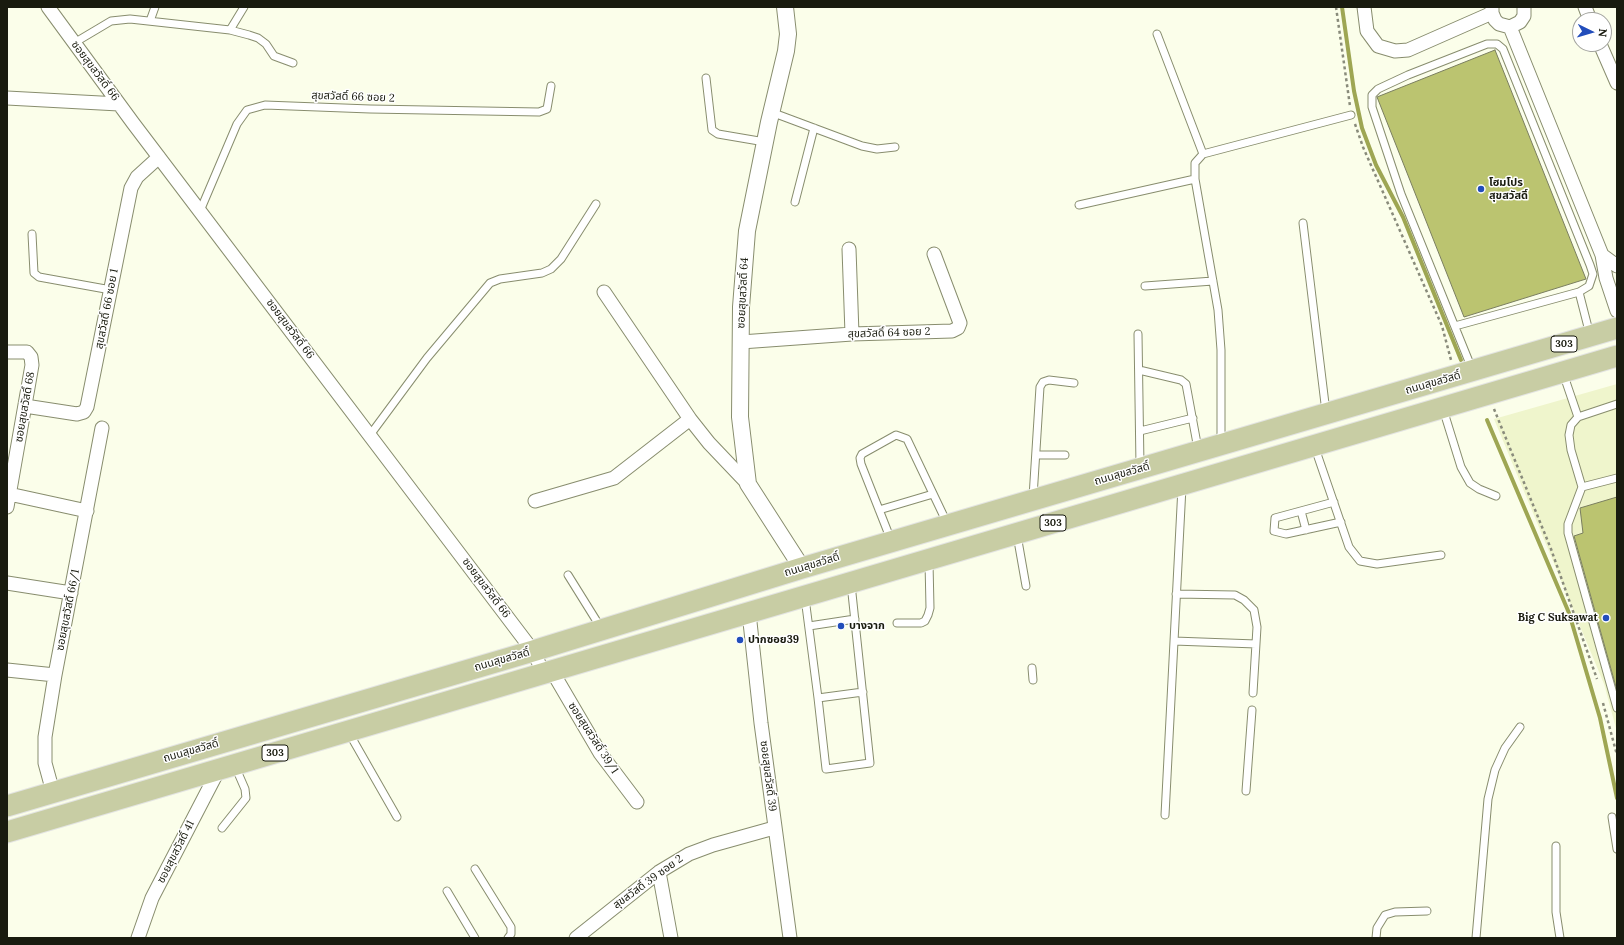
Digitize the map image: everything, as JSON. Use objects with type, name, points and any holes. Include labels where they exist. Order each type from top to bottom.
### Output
[{"type":"main road","name":"ถนนสุขสวัสดิ์","points":[[7,806],[533,651],[802,568],[1617,328]]},
{"type":"main road","name":"303","points":[[7,832],[1617,356]]},
{"type":"street","name":"ซอยสุขสวัสดิ์ 66","points":[[48,7],[119,104],[533,651],[548,673]]},
{"type":"street","name":"ซอยสุขสวัสดิ์ 64","points":[[785,7],[788,41],[771,112],[747,231],[741,306],[740,417],[748,484],[802,568]]},
{"type":"street","points":[[1364,7],[1367,31],[1378,46],[1395,51],[1408,50],[1492,10],[1499,24],[1510,26],[1520,22],[1524,16],[1524,7]]},
{"type":"street","points":[[1510,26],[1602,255],[1606,278],[1617,311]]},
{"type":"street","points":[[1603,52],[1617,83]]},
{"type":"street","points":[[7,98],[119,104]]},
{"type":"street","name":"สุขสวัสดิ์ 66 ซอย 1","points":[[25,406],[77,414],[84,412],[87,407],[130,188],[137,177],[159,157]]},
{"type":"street","points":[[849,249],[852,334]]},
{"type":"street","name":"สุขสวัสดิ์ 64 ซอย 2","points":[[741,342],[852,334],[952,331],[958,328],[960,323],[934,254]]},
{"type":"street","points":[[1602,255],[1617,266]]},
{"type":"street","points":[[604,292],[690,419],[709,443],[748,484]]},
{"type":"street","name":"ซอยสุขสวัสดิ์ 68","points":[[7,352],[27,352],[31,357],[32,365],[8,500]]},
{"type":"street","points":[[535,501],[614,478],[690,419]]},
{"type":"street","name":"ซอยสุขสวัสดิ์ 66/1","points":[[52,792],[45,763],[45,749],[55,675],[102,428]]},
{"type":"street","points":[[8,500],[87,511]]},
{"type":"street","points":[[7,583],[71,593]]},
{"type":"street","name":"ซอยสุขสวัสดิ์ 39","points":[[749,613],[774,828],[790,938]]},
{"type":"street","points":[[7,670],[55,675]]},
{"type":"street","name":"ซอยสุขสวัสดิ์ 39/1","points":[[548,673],[600,753],[637,802]]},
{"type":"street","name":"ซอยสุขสวัสดิ์ 41","points":[[138,938],[152,898],[227,767]]},
{"type":"street","name":"สุขสวัสดิ์ 39 ซอย 2","points":[[576,938],[659,872],[689,854],[713,845],[774,828]]},
{"type":"street","points":[[659,872],[671,938]]},
{"type":"lane","points":[[150,21],[155,7]]},
{"type":"lane","points":[[230,30],[244,7]]},
{"type":"lane","points":[[74,43],[111,21],[130,19],[230,30],[258,38],[274,56],[293,63]]},
{"type":"lane","points":[[1157,34],[1204,154]]},
{"type":"lane","points":[[1455,326],[1579,292],[1590,286],[1593,274],[1503,49],[1497,44],[1487,44],[1408,75],[1378,89],[1372,95],[1372,107],[1401,194],[1455,326],[1464,374]]},
{"type":"lane","points":[[706,78],[712,130],[718,134],[765,142]]},
{"type":"lane","name":"สุขสวัสดิ์ 66 ซอย 2","points":[[200,211],[237,124],[247,110],[265,105],[370,109],[539,112],[547,109],[550,86]]},
{"type":"lane","points":[[771,112],[862,146],[876,149],[895,147]]},
{"type":"lane","points":[[1221,445],[1221,350],[1218,310],[1195,179],[1195,163],[1204,154],[1352,115]]},
{"type":"lane","points":[[795,202],[814,128]]},
{"type":"lane","points":[[1079,205],[1195,179]]},
{"type":"lane","points":[[370,435],[427,358],[490,283],[500,279],[542,273],[551,269],[561,259],[596,204]]},
{"type":"lane","points":[[1303,224],[1327,414]]},
{"type":"lane","points":[[32,234],[34,273],[39,277],[111,290]]},
{"type":"lane","points":[[1144,286],[1213,281]]},
{"type":"lane","points":[[1579,292],[1590,336]]},
{"type":"lane","points":[[1138,334],[1140,469]]},
{"type":"lane","points":[[1139,370],[1181,380],[1186,384],[1199,452]]},
{"type":"lane","points":[[1562,372],[1578,417]]},
{"type":"lane","points":[[1033,500],[1040,387],[1043,382],[1048,380],[1074,383]]},
{"type":"lane","points":[[1617,404],[1578,417],[1571,425],[1569,435],[1571,450],[1582,487],[1568,524],[1568,533],[1617,708]]},
{"type":"lane","points":[[1443,407],[1461,467],[1470,482],[1479,489],[1496,496]]},
{"type":"lane","points":[[1140,431],[1193,418]]},
{"type":"lane","points":[[892,542],[861,464],[860,458],[862,454],[896,435],[907,439],[948,525]]},
{"type":"lane","points":[[1315,445],[1349,547],[1360,561],[1377,564],[1441,555]]},
{"type":"lane","points":[[1036,455],[1065,455]]},
{"type":"lane","points":[[1582,487],[1617,478]]},
{"type":"lane","points":[[1165,815],[1182,485]]},
{"type":"lane","points":[[879,510],[933,494]]},
{"type":"lane","points":[[1334,502],[1275,518],[1274,532],[1286,534],[1341,522]]},
{"type":"lane","points":[[1302,511],[1306,530]]},
{"type":"lane","points":[[1016,534],[1026,586]]},
{"type":"lane","points":[[897,623],[921,623],[925,621],[930,608],[929,560]]},
{"type":"lane","points":[[568,575],[602,630]]},
{"type":"lane","points":[[805,596],[826,769],[870,763],[851,583]]},
{"type":"lane","points":[[1176,594],[1235,595],[1244,600],[1254,610],[1257,628],[1253,693]]},
{"type":"lane","points":[[809,626],[855,619]]},
{"type":"lane","points":[[1174,641],[1256,644]]},
{"type":"lane","points":[[1032,668],[1033,680]]},
{"type":"lane","points":[[818,698],[863,692]]},
{"type":"lane","points":[[1246,791],[1252,710]]},
{"type":"lane","points":[[1476,938],[1488,799],[1495,770],[1502,755],[1520,727]]},
{"type":"lane","points":[[348,731],[396,817]]},
{"type":"lane","points":[[222,828],[246,798],[245,789],[227,767]]},
{"type":"lane","points":[[1612,817],[1617,849]]},
{"type":"lane","points":[[1556,846],[1556,912],[1560,938]]},
{"type":"lane","points":[[475,869],[511,927],[511,934],[508,938]]},
{"type":"lane","points":[[447,891],[475,938]]},
{"type":"lane","points":[[1376,938],[1377,928],[1385,914],[1395,912],[1427,911]]},
{"type":"path","points":[[1336,7],[1352,115],[1363,147],[1464,374]]},
{"type":"path","points":[[1488,394],[1551,549],[1598,682]]},
{"type":"path","points":[[1602,696],[1617,755]]},
{"type":"shaded area","points":[[1617,384],[1617,732],[1604,684],[1494,419]]},
{"type":"building","name":"โฮมโปร สุขสวัสดิ์","points":[[1495,50],[1586,279],[1464,317],[1377,97]]},
{"type":"building","name":"Big C Suksawat","points":[[1617,497],[1616,687],[1574,536],[1583,533],[1580,508]]},
{"type":"waterway","points":[[1342,7],[1354,91],[1362,128],[1376,165],[1403,217],[1461,360]]},
{"type":"waterway","points":[[1487,420],[1569,613],[1600,718],[1617,798]]},
{"type":"place","name":"โฮมโปร สุขสวัสดิ์","points":[[1481,189]]},
{"type":"place","name":"Big C Suksawat","points":[[1606,618]]},
{"type":"place","name":"บางจาก","points":[[841,626]]},
{"type":"place","name":"ปากซอย39","points":[[740,640]]}]
